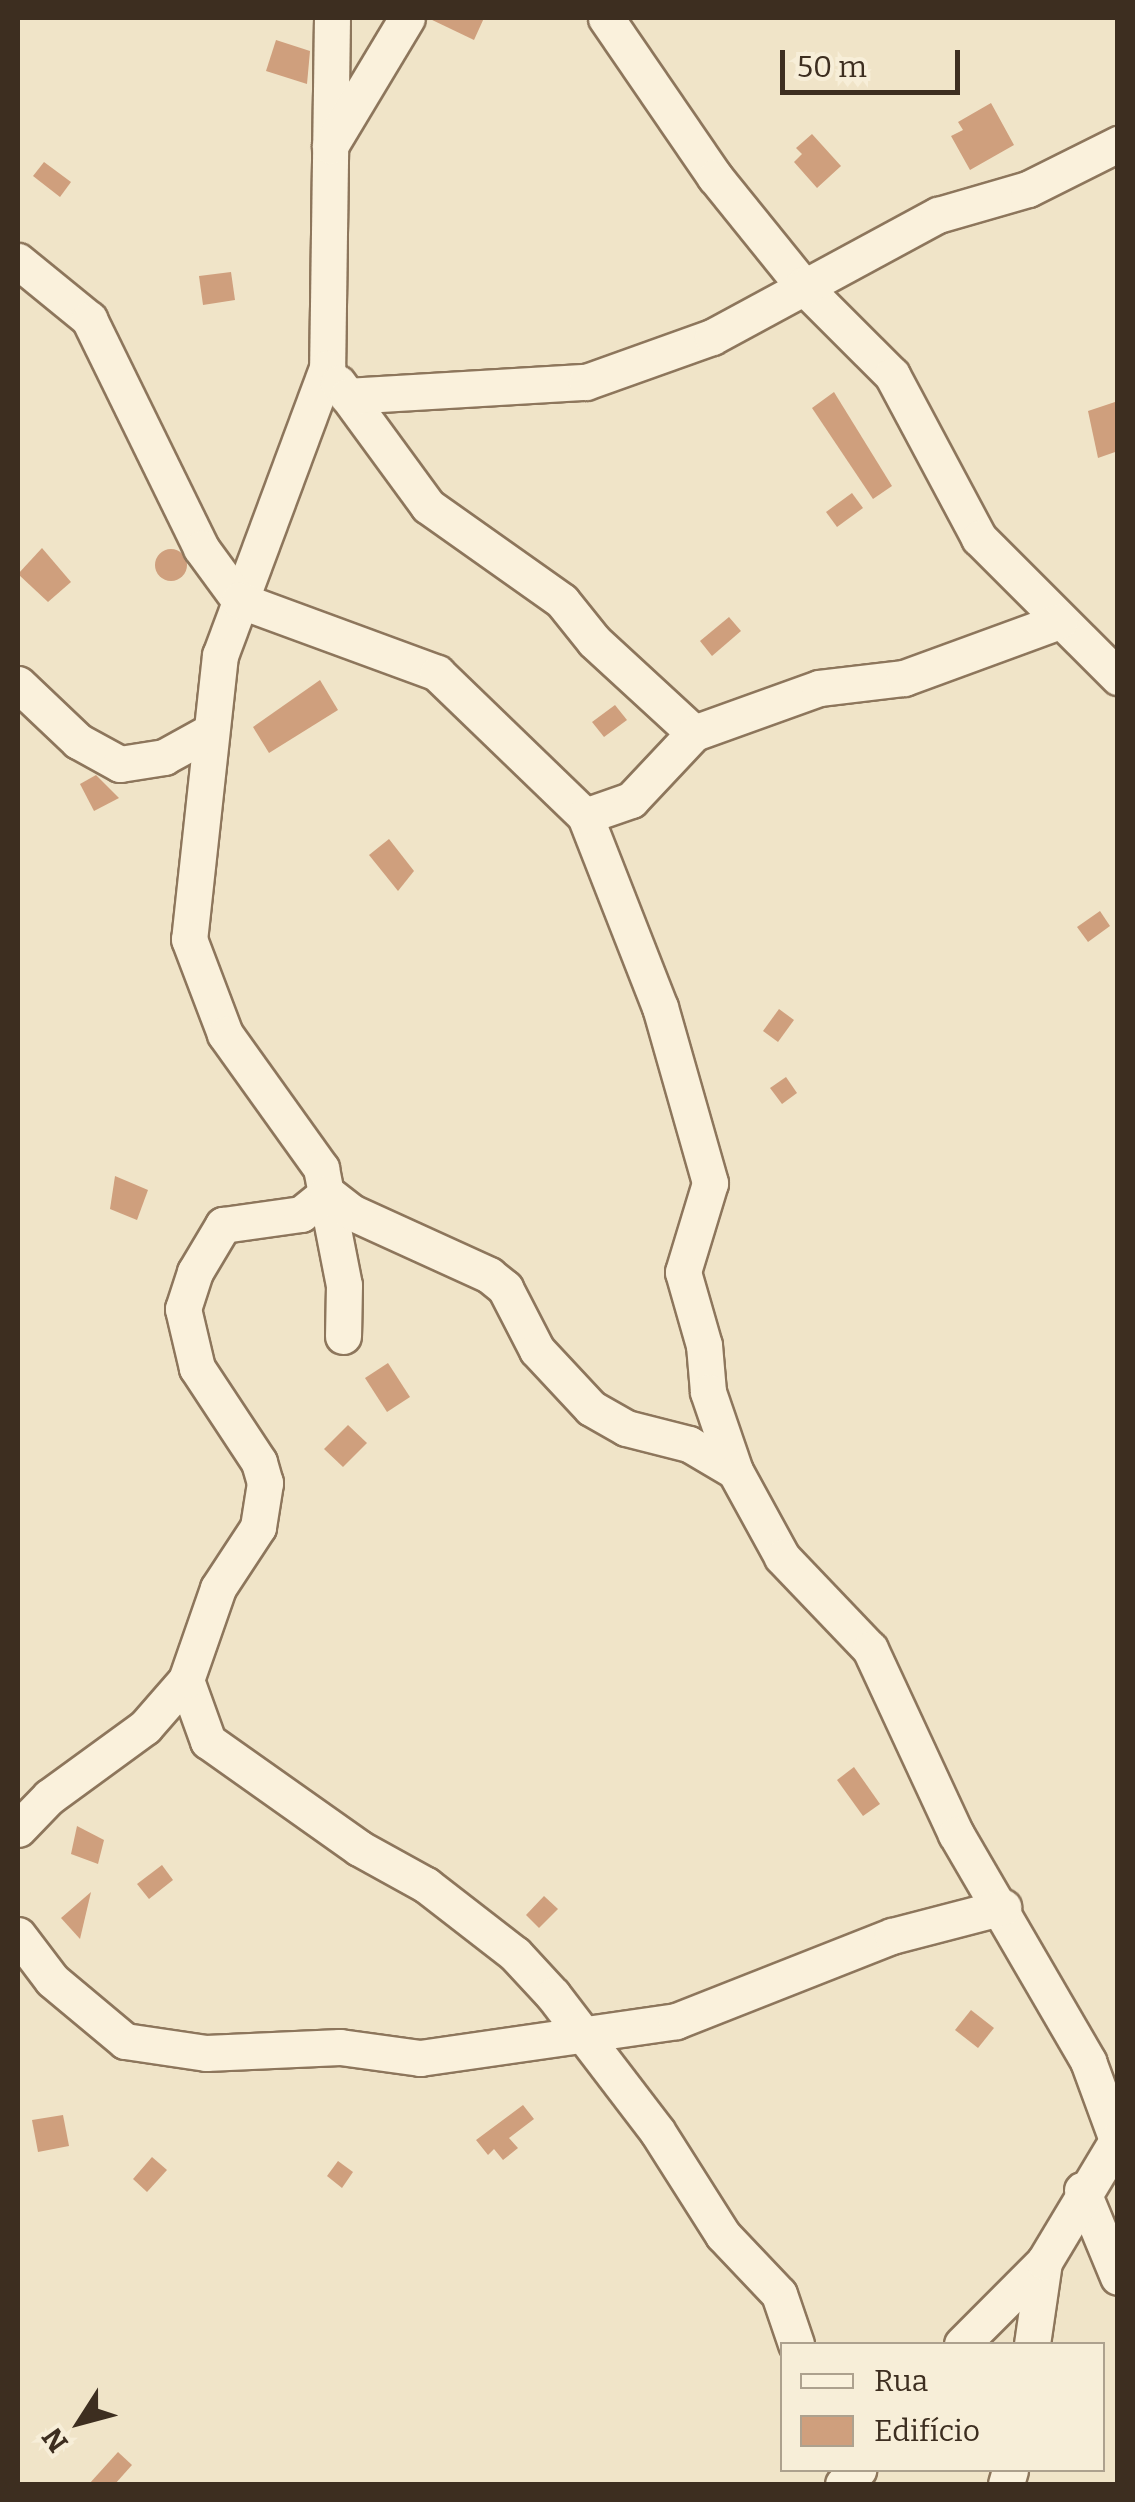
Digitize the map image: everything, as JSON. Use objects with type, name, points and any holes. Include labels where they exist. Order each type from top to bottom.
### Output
[{"type":"street","points":[[332,18],[330,147],[337,382],[239,600],[220,655],[206,734],[189,939],[226,1034],[321,1168],[344,1285],[344,1336]]},
{"type":"street","points":[[330,147],[407,18]]},
{"type":"street","points":[[606,18],[715,177],[802,285],[892,376],[979,538],[1118,677]]},
{"type":"street","points":[[337,382],[586,382],[712,337],[802,285],[938,215],[1028,190],[1118,144]]},
{"type":"street","points":[[18,261],[89,319],[201,548],[239,600],[437,672],[585,816],[660,1007],[710,1183],[683,1272],[704,1345],[708,1392],[735,1471],[782,1556],[870,1649],[956,1834],[1004,1907],[1088,2062],[1117,2140],[1082,2190],[1044,2262],[964,2342]]},
{"type":"street","points":[[337,382],[428,506],[562,601],[594,640],[694,733]]},
{"type":"street","points":[[585,816],[631,800],[694,733],[820,688],[904,678],[1060,621]]},
{"type":"street","points":[[18,684],[78,741],[120,764],[164,756],[206,734]]},
{"type":"street","points":[[327,1194],[350,1212],[490,1276],[504,1288],[538,1350],[591,1408],[626,1428],[689,1444],[735,1471]]},
{"type":"street","points":[[18,1829],[49,1797],[144,1727],[186,1680],[218,1588],[258,1527],[265,1482],[260,1462],[197,1368],[184,1310],[195,1272],[223,1225],[301,1214],[327,1194]]},
{"type":"street","points":[[186,1680],[208,1741],[359,1848],[426,1885],[515,1954],[657,2131],[723,2235],[779,2294],[795,2342]]},
{"type":"street","points":[[18,1934],[52,1980],[125,2041],[206,2052],[340,2048],[420,2058],[676,2021],[882,1940],[1004,1907]]},
{"type":"street","points":[[1082,2190],[1118,2277]]},
{"type":"street","points":[[1032,2342],[1044,2262]]},
{"type":"building","points":[[428,18],[484,18],[474,40]]},
{"type":"building","points":[[276,40],[310,51],[307,84],[266,71]]},
{"type":"building","points":[[991,103],[1014,145],[970,170],[951,136],[963,130],[958,122]]},
{"type":"building","points":[[812,134],[841,166],[817,188],[794,162],[802,154],[796,148]]},
{"type":"building","points":[[44,162],[71,182],[60,197],[33,176]]},
{"type":"building","points":[[231,272],[235,300],[203,305],[199,276]]},
{"type":"building","points":[[834,392],[892,486],[873,499],[812,408]]},
{"type":"building","points":[[1118,401],[1118,451],[1098,458],[1088,411]]},
{"type":"building","points":[[852,493],[863,508],[837,527],[826,512]]},
{"type":"building","points":[[42,548],[71,582],[48,602],[18,574]]},
{"type":"building","points":[[171,549],[182,554],[187,565],[182,576],[171,581],[160,576],[155,565],[160,554]]},
{"type":"building","points":[[729,617],[741,631],[712,656],[700,641]]},
{"type":"building","points":[[320,680],[338,710],[269,753],[253,727]]},
{"type":"building","points":[[615,705],[627,720],[604,737],[592,722]]},
{"type":"building","points":[[96,775],[119,798],[94,811],[80,784]]},
{"type":"building","points":[[389,839],[414,871],[398,891],[369,855]]},
{"type":"building","points":[[1100,911],[1110,926],[1088,942],[1077,927]]},
{"type":"building","points":[[779,1009],[794,1020],[778,1042],[763,1031]]},
{"type":"building","points":[[786,1077],[797,1093],[782,1104],[770,1088]]},
{"type":"building","points":[[115,1176],[148,1190],[137,1220],[110,1209]]},
{"type":"building","points":[[388,1363],[410,1397],[387,1412],[365,1378]]},
{"type":"building","points":[[348,1425],[367,1443],[343,1467],[324,1449]]},
{"type":"building","points":[[854,1767],[880,1804],[863,1816],[837,1780]]},
{"type":"building","points":[[77,1826],[104,1840],[98,1864],[71,1854]]},
{"type":"building","points":[[162,1865],[173,1880],[149,1899],[137,1884]]},
{"type":"building","points":[[91,1892],[80,1939],[61,1918]]},
{"type":"building","points":[[544,1896],[558,1909],[539,1928],[526,1915]]},
{"type":"building","points":[[971,2010],[994,2028],[978,2048],[955,2030]]},
{"type":"building","points":[[523,2105],[534,2119],[509,2138],[518,2148],[503,2160],[494,2149],[488,2155],[476,2140]]},
{"type":"building","points":[[63,2115],[69,2146],[38,2152],[32,2120]]},
{"type":"building","points":[[152,2157],[167,2170],[147,2192],[133,2179]]},
{"type":"building","points":[[338,2161],[353,2172],[342,2188],[327,2176]]},
{"type":"building","points":[[118,2452],[132,2465],[115,2484],[89,2484]]}]
